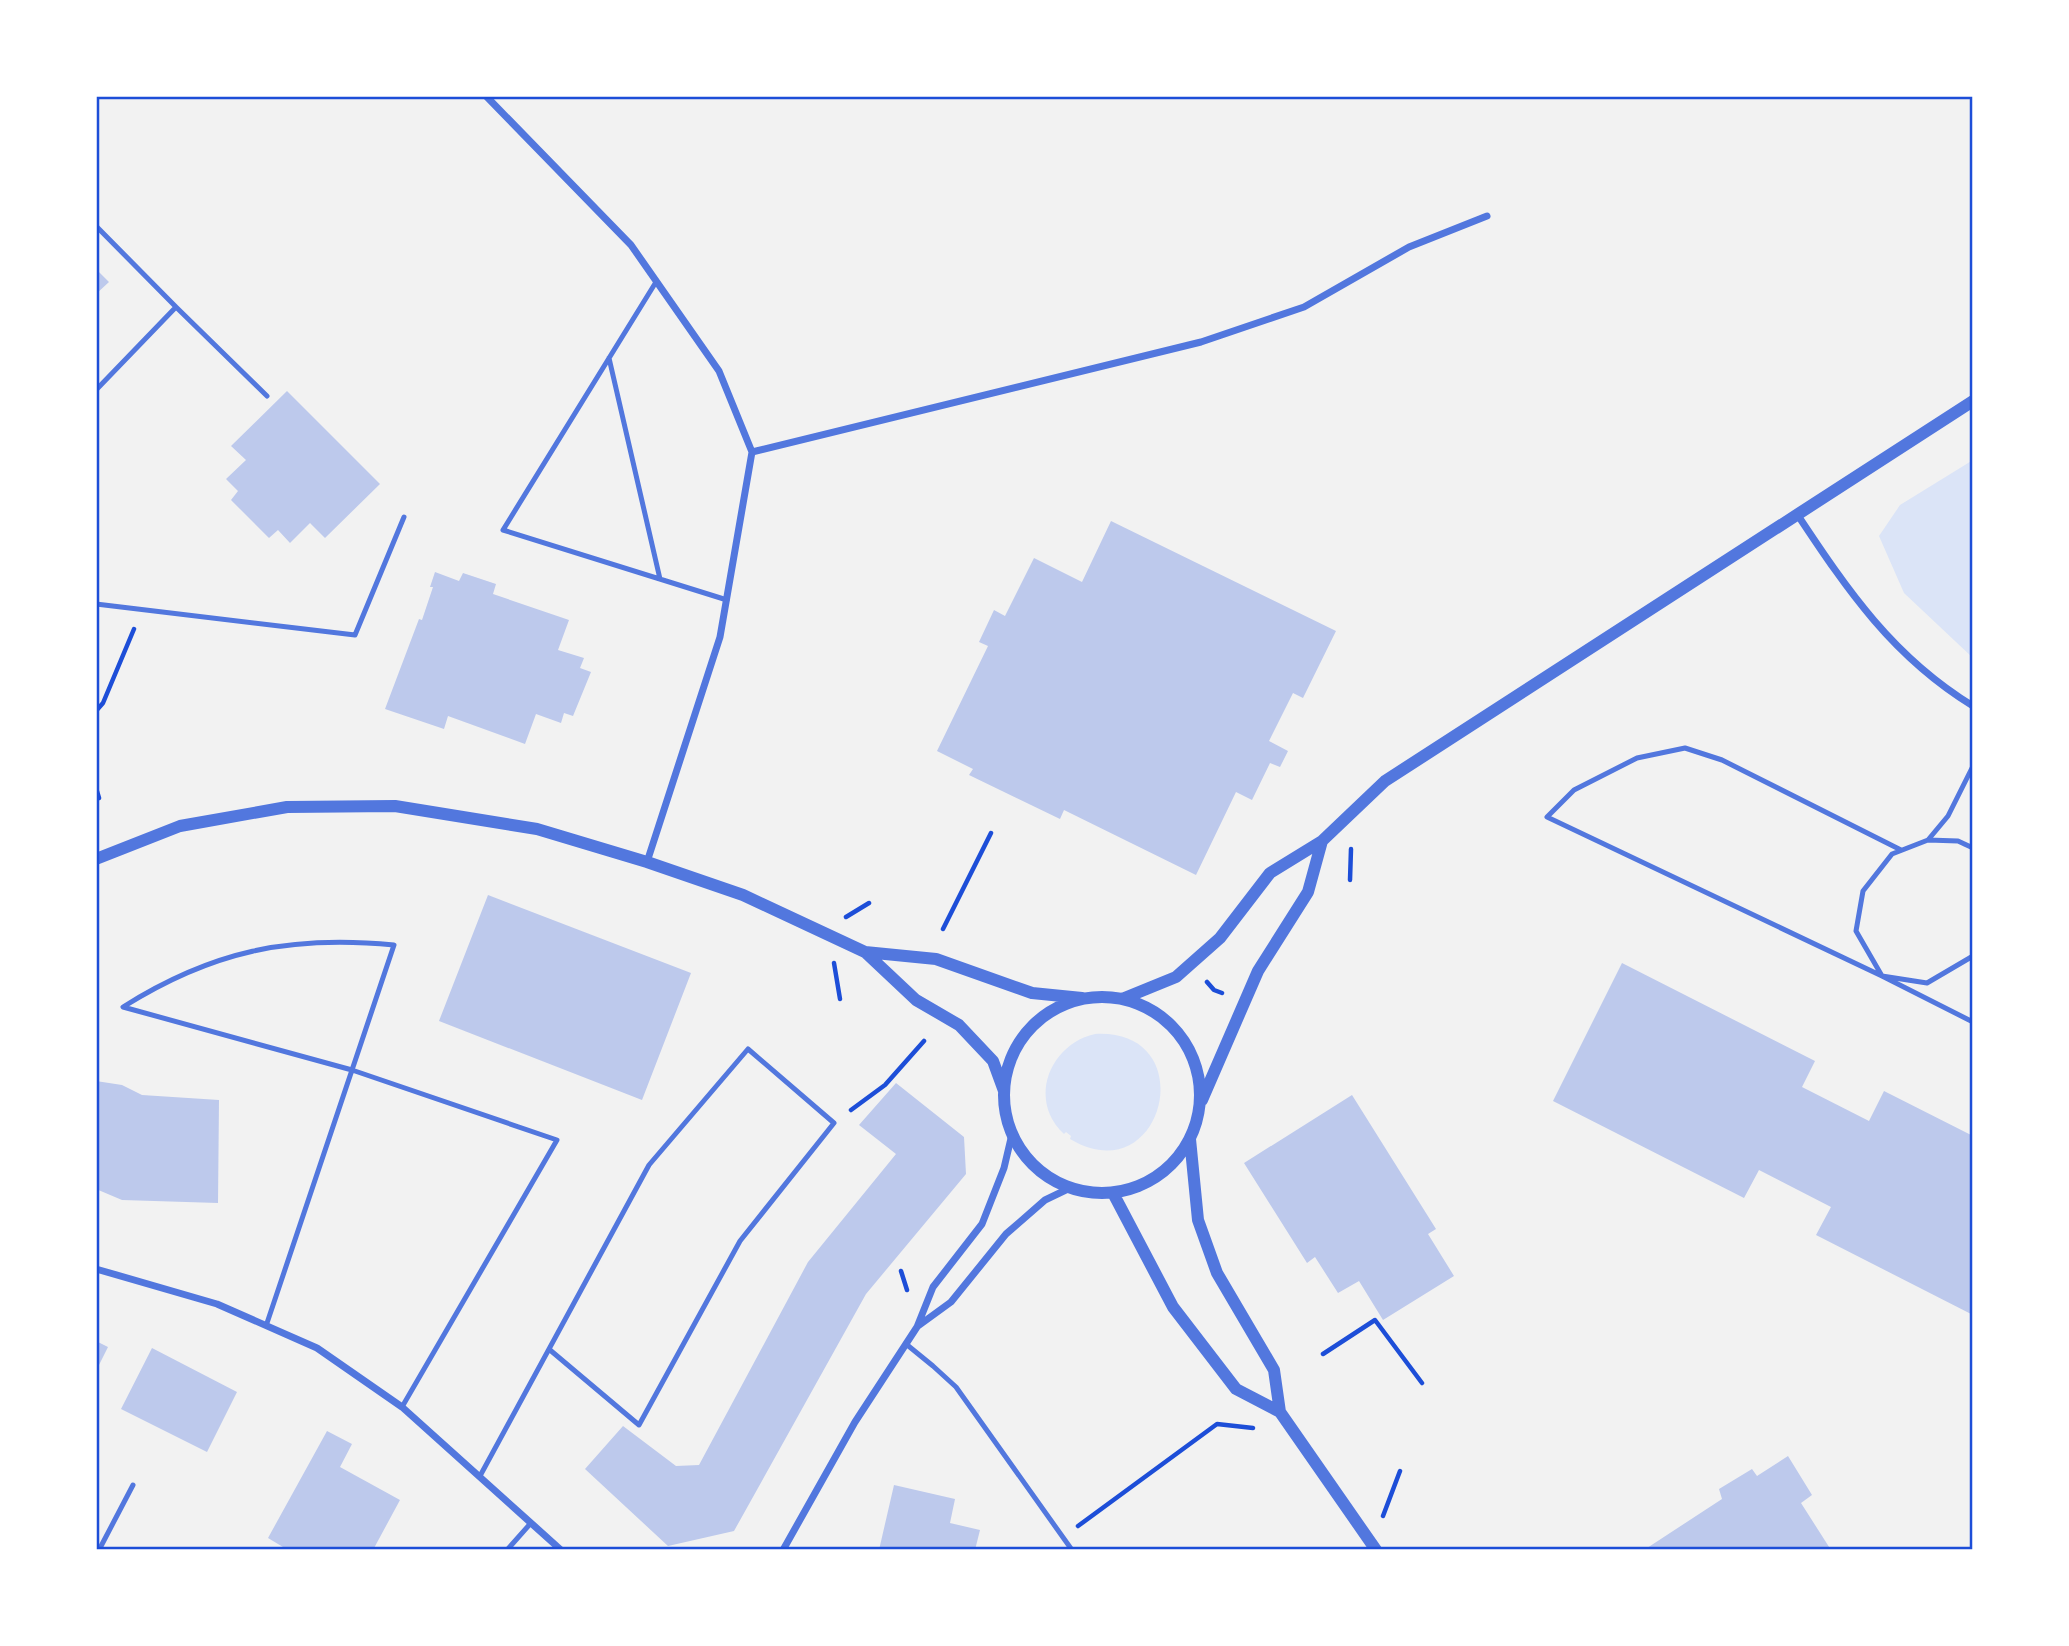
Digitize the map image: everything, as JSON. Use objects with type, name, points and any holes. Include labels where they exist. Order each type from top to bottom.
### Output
[{"type":"street","points":[[486,96],[631,245],[719,371],[752,452],[720,637],[647,862]]},
{"type":"street","points":[[752,452],[1201,342],[1304,307],[1409,247],[1487,216]]},
{"type":"street","points":[[1122,999],[1176,977],[1220,938],[1270,873],[1322,841],[1385,781],[1973,401]]},
{"type":"street","points":[[1797,514],[1849,592],[1889,639],[1930,677],[1973,706]]},
{"type":"street","points":[[96,859],[180,826],[286,807],[395,806],[537,829],[647,862],[743,895],[865,952],[916,1000],[959,1025],[993,1061],[1004,1091]]},
{"type":"street","points":[[1085,998],[1054,1010],[1028,1030],[1011,1058],[1004,1091],[1005,1112],[1012,1133],[1026,1157],[1046,1176],[1070,1188],[1091,1193],[1113,1193],[1144,1184],[1171,1166],[1190,1139],[1199,1107],[1258,971],[1308,892],[1322,841]]},
{"type":"street","points":[[865,952],[936,959],[1032,993],[1122,999],[1149,1009],[1173,1026],[1190,1050],[1199,1078],[1199,1107]]},
{"type":"street","points":[[783,1550],[855,1422],[917,1326],[933,1287],[982,1224],[1004,1168],[1012,1133]]},
{"type":"street","points":[[1190,1139],[1198,1220],[1217,1273],[1275,1370],[1280,1412]]},
{"type":"street","points":[[917,1326],[951,1302],[1006,1234],[1045,1200],[1070,1188]]},
{"type":"street","points":[[1113,1193],[1181,1318],[1236,1389],[1280,1412],[1374,1547]]},
{"type":"street","points":[[96,1269],[217,1304],[317,1348],[402,1407],[561,1550]]},
{"type":"lane","points":[[96,226],[267,396]]},
{"type":"lane","points":[[656,282],[503,530],[727,600]]},
{"type":"lane","points":[[96,390],[176,307]]},
{"type":"lane","points":[[609,358],[660,579]]},
{"type":"lane","points":[[96,604],[355,635],[404,517]]},
{"type":"lane","points":[[1901,850],[1722,760],[1685,748],[1637,758],[1574,790],[1547,817],[1973,1022]]},
{"type":"lane","points":[[1928,839],[1948,816],[1973,766]]},
{"type":"lane","points":[[1882,976],[1856,931],[1863,891],[1892,854],[1928,839],[1958,841],[1973,848]]},
{"type":"lane","points":[[266,1326],[352,1070],[394,945],[320,941],[257,950],[226,958],[170,979],[123,1007],[352,1070],[556,1140],[402,1407]]},
{"type":"lane","points":[[1882,976],[1927,983],[1973,956]]},
{"type":"lane","points":[[480,1476],[649,1165],[748,1049],[834,1123],[740,1241],[639,1425],[550,1350]]},
{"type":"lane","points":[[905,1345],[956,1387],[1072,1550]]},
{"type":"lane","points":[[99,1550],[133,1485]]},
{"type":"lane","points":[[507,1550],[530,1524]]},
{"type":"path","points":[[96,711],[103,702],[142,609]]},
{"type":"path","points":[[96,788],[99,798]]},
{"type":"path","points":[[943,929],[991,833]]},
{"type":"path","points":[[1203,978],[1214,989],[1226,994]]},
{"type":"path","points":[[834,1123],[886,1085],[924,1041]]},
{"type":"path","points":[[1323,1353],[1375,1320],[1422,1383]]},
{"type":"path","points":[[1063,1537],[1217,1424]]},
{"type":"path","points":[[1374,1547],[1401,1471]]},
{"type":"shaded area","points":[[1973,460],[1973,658],[1904,593],[1879,536],[1900,505]]},
{"type":"shaded area","points":[[1095,1034],[1129,1039],[1150,1056],[1160,1079],[1159,1105],[1148,1129],[1129,1145],[1103,1150],[1070,1139],[1071,1136],[1066,1132],[1064,1134],[1053,1120],[1047,1105],[1049,1075],[1056,1061],[1066,1049],[1079,1040]]},
{"type":"building","points":[[96,269],[109,282],[96,294]]},
{"type":"building","points":[[287,391],[380,484],[325,538],[310,523],[290,543],[278,530],[269,538],[231,500],[238,491],[226,479],[246,460],[231,446]]},
{"type":"building","points":[[1111,521],[1336,631],[1303,698],[1293,693],[1269,741],[1288,751],[1280,767],[1270,763],[1252,800],[1236,792],[1196,875],[1064,810],[1060,819],[969,775],[973,769],[937,751],[988,646],[979,642],[994,610],[1005,616],[1034,558],[1082,582]]},
{"type":"building","points":[[435,572],[459,581],[463,573],[496,584],[493,594],[569,620],[558,650],[584,658],[580,668],[591,672],[573,716],[564,713],[561,723],[536,714],[525,744],[448,716],[444,729],[385,709],[419,619],[422,620]]},
{"type":"building","points":[[488,895],[691,973],[642,1100],[439,1021]]},
{"type":"building","points":[[1622,963],[1815,1061],[1802,1087],[1869,1121],[1884,1091],[1973,1136],[1973,1315],[1816,1235],[1831,1207],[1759,1170],[1744,1198],[1553,1101]]},
{"type":"building","points":[[96,1081],[122,1085],[142,1095],[219,1100],[218,1203],[122,1200],[96,1189]]},
{"type":"building","points":[[896,1083],[964,1137],[966,1174],[866,1294],[734,1531],[668,1546],[585,1469],[623,1426],[676,1466],[699,1465],[808,1262],[896,1154],[859,1125]]},
{"type":"building","points":[[1352,1095],[1436,1229],[1428,1234],[1454,1276],[1383,1320],[1359,1281],[1338,1293],[1315,1257],[1307,1263],[1244,1163]]},
{"type":"building","points":[[96,1341],[108,1347],[96,1371]]},
{"type":"building","points":[[152,1348],[237,1392],[207,1452],[121,1409]]},
{"type":"building","points":[[327,1431],[352,1444],[340,1467],[400,1500],[373,1550],[288,1550],[268,1538]]},
{"type":"building","points":[[1788,1456],[1812,1495],[1801,1503],[1831,1550],[1644,1550],[1722,1499],[1719,1489],[1752,1469],[1757,1476]]},
{"type":"building","points":[[894,1485],[955,1499],[950,1523],[980,1530],[975,1550],[879,1550]]}]
